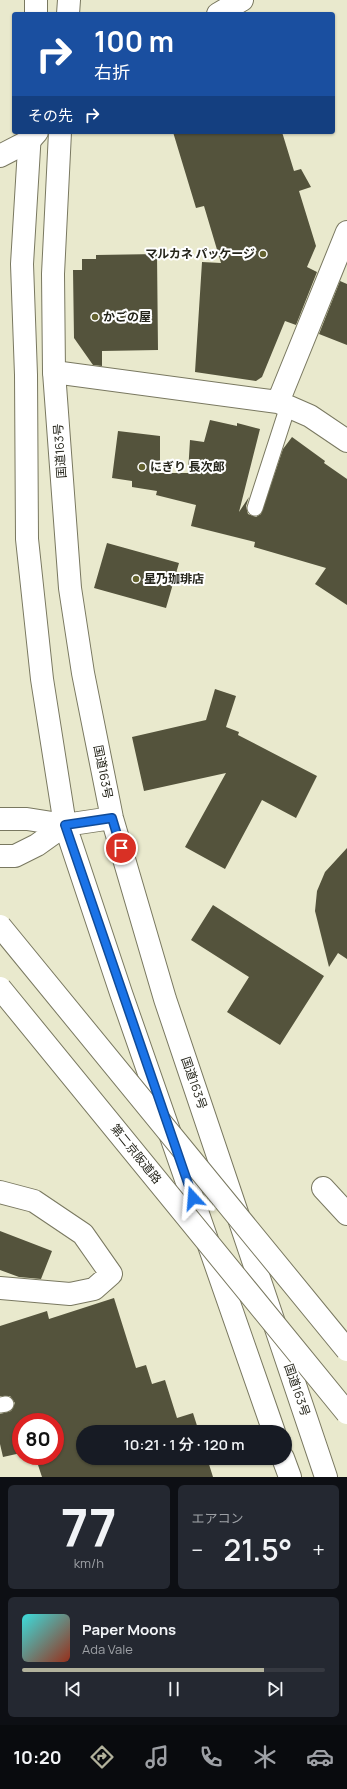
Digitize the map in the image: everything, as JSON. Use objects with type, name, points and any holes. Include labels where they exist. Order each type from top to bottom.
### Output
[{"type":"main road","points":[[36,0],[36,12]]},
{"type":"main road","points":[[68,12],[69,0]]},
{"type":"main road","points":[[221,12],[242,0]]},
{"type":"main road","name":"国道163号","points":[[60,134],[53,274],[54,372],[70,588],[83,673],[112,818],[165,999],[326,1477]]},
{"type":"main road","points":[[0,156],[32,135]]},
{"type":"main road","points":[[32,135],[22,264],[26,375],[27,539],[42,679],[65,825],[121,993],[272,1425]]},
{"type":"main road","points":[[283,404],[347,232]]},
{"type":"main road","points":[[54,372],[283,404],[310,416],[347,441]]},
{"type":"main road","points":[[0,819],[27,819],[65,825],[112,818]]},
{"type":"main road","points":[[0,856],[15,856],[37,845],[65,825]]},
{"type":"main road","points":[[0,926],[347,1350]]},
{"type":"main road","name":"第二京阪道路","points":[[0,988],[347,1413]]},
{"type":"main road","points":[[323,1188],[347,1214]]},
{"type":"main road","points":[[0,1192],[34,1200],[82,1234],[111,1274],[94,1289],[70,1294],[0,1288]]},
{"type":"main road","points":[[286,1465],[290,1477]]},
{"type":"lane","points":[[255,508],[283,404]]},
{"type":"building","name":"マルカネ パッケージ","points":[[174,134],[283,134],[294,171],[301,169],[311,187],[299,191],[316,246],[307,267],[317,272],[296,325],[285,321],[262,377],[256,381],[195,372],[202,262],[221,263],[204,206],[196,208]]},
{"type":"building","name":"かごの屋","points":[[157,254],[158,350],[102,351],[102,366],[93,365],[74,338],[73,270],[82,270],[82,259],[96,259],[96,255]]},
{"type":"building","points":[[340,281],[347,284],[347,345],[319,334]]},
{"type":"building","points":[[210,420],[237,426],[237,423],[260,429],[239,512],[249,497],[246,506],[248,514],[256,517],[261,514],[283,449],[292,437],[325,461],[324,463],[347,479],[347,605],[315,584],[326,568],[254,547],[255,542],[191,526],[196,505],[156,495],[157,491],[132,487],[132,481],[112,478],[118,431],[160,436],[160,473],[188,473],[190,440],[204,442]]},
{"type":"building","points":[[107,543],[179,563],[166,608],[94,588]]},
{"type":"building","points":[[215,689],[236,696],[226,727],[239,732],[238,735],[317,776],[296,818],[262,800],[225,869],[185,847],[226,773],[144,791],[132,737],[206,720]]},
{"type":"building","points":[[347,848],[347,959],[338,953],[329,967],[315,911],[317,891],[325,872]]},
{"type":"building","points":[[213,905],[324,976],[280,1045],[227,1012],[249,977],[191,940]]},
{"type":"building","points":[[0,1231],[52,1251],[41,1279],[19,1277],[0,1270]]},
{"type":"building","points":[[114,1298],[136,1368],[146,1365],[152,1384],[165,1380],[177,1418],[193,1413],[197,1425],[76,1425],[76,1465],[209,1465],[213,1477],[42,1477],[38,1465],[64,1465],[64,1413],[12,1413],[12,1455],[3,1457],[0,1444],[0,1414],[11,1411],[15,1403],[10,1396],[0,1396],[0,1326],[47,1311],[49,1319]]},
{"type":"place","name":"マルカネ パッケージ","points":[[263,254]]},
{"type":"place","name":"かごの屋","points":[[95,317]]},
{"type":"place","name":"にぎり 長次郎","points":[[142,467]]},
{"type":"place","name":"星乃珈琲店","points":[[136,579]]},
{"type":"route","points":[[121,848],[112,818],[65,825],[121,993],[193,1198]]}]
